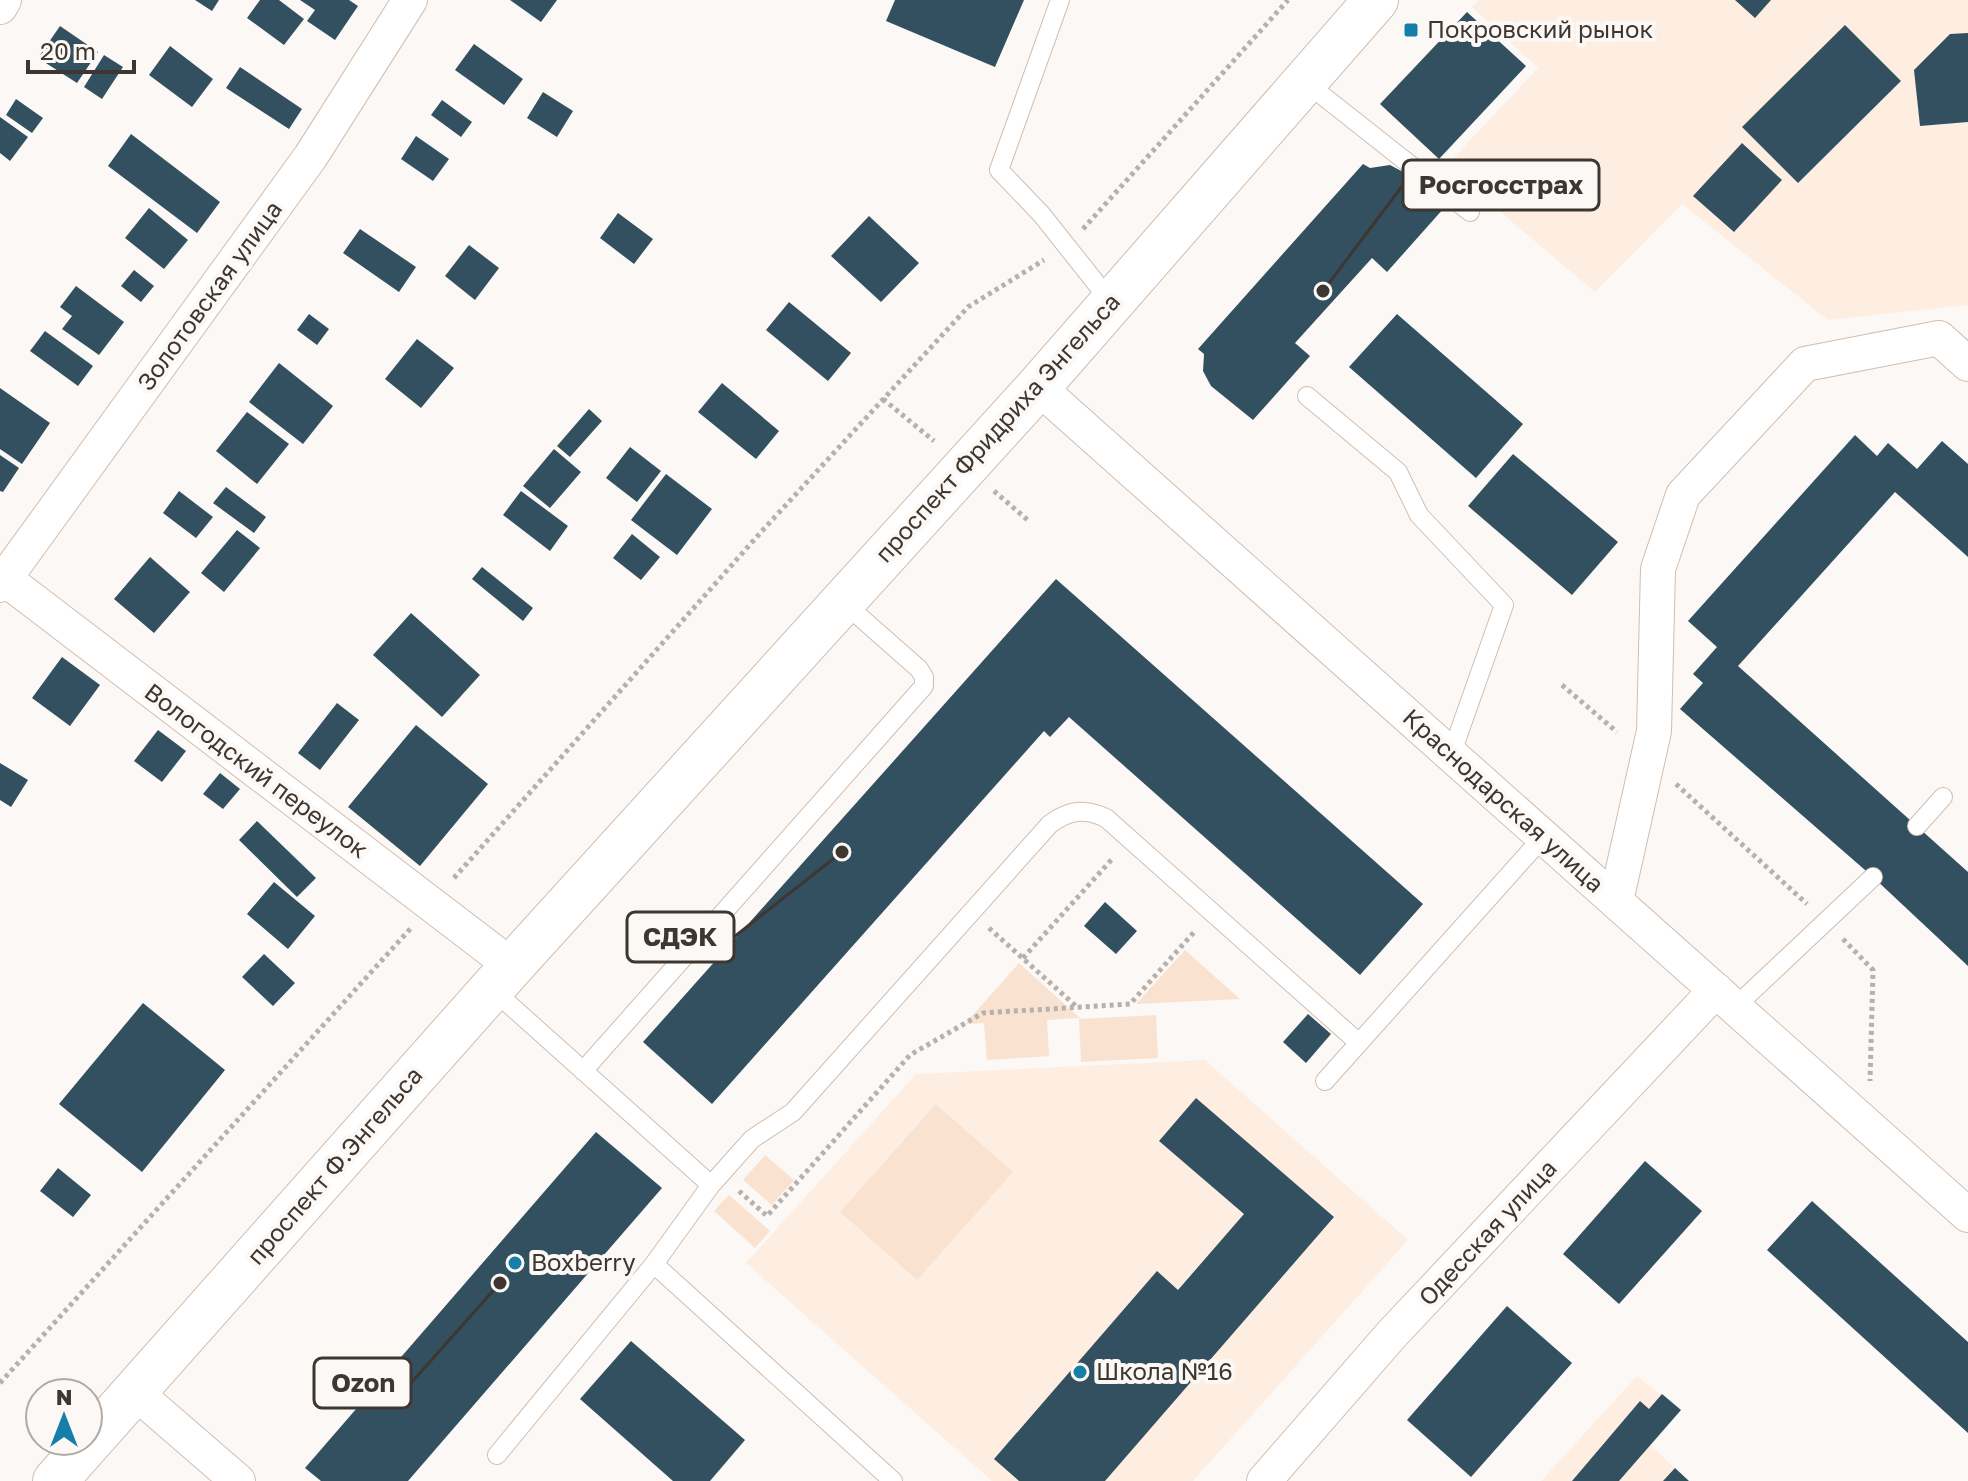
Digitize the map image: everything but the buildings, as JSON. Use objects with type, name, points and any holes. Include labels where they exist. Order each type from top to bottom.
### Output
[{"type":"street","points":[[0,7],[4,0]]},
{"type":"street","name":"Золотовская улица","points":[[1,579],[311,156],[410,0]]},
{"type":"street","name":"проспект Фридриха Энгельса","points":[[616,852],[1038,387],[1376,0]]},
{"type":"street","points":[[1616,901],[1654,731],[1658,569],[1683,495],[1805,364],[1939,338],[1968,364]]},
{"type":"street","name":"Краснодарская улица","points":[[1038,387],[1968,1215]]},
{"type":"street","name":"Вологодский переулок","points":[[1,579],[431,904],[502,978]]},
{"type":"street","name":"проспект Ф.Энгельса","points":[[55,1481],[616,852]]},
{"type":"street","name":"Одесская улица","points":[[1264,1481],[1392,1334],[1726,998]]},
{"type":"street","points":[[135,1392],[238,1481]]},
{"type":"lane","points":[[1060,0],[999,170],[1042,215],[1111,302]]},
{"type":"lane","points":[[1304,81],[1470,212]]},
{"type":"lane","points":[[1307,396],[1398,472],[1419,515],[1504,605],[1451,755]]},
{"type":"lane","points":[[583,1071],[924,686],[924,677],[919,669],[843,602]]},
{"type":"lane","points":[[1917,826],[1943,797]]},
{"type":"lane","points":[[497,1455],[752,1139],[793,1112],[1050,824],[1063,815],[1077,811],[1093,812],[1106,818],[1359,1043]]},
{"type":"lane","points":[[1325,1081],[1543,837]]},
{"type":"lane","points":[[1726,998],[1873,877]]},
{"type":"lane","points":[[502,978],[583,1071],[716,1180]]},
{"type":"lane","points":[[654,1264],[893,1481]]},
{"type":"path","points":[[0,1383],[773,519],[968,307],[1046,259],[1089,224],[1288,0]]},
{"type":"path","points":[[1023,958],[1130,839]]},
{"type":"path","points":[[971,912],[1078,1008]]},
{"type":"path","points":[[716,1180],[767,1216],[910,1055],[983,1013],[1130,1004],[1212,913]]},
{"type":"shaded area","points":[[1479,0],[1968,0],[1968,305],[1828,320],[1682,204],[1595,292],[1446,166],[1538,68],[1472,7]]},
{"type":"shaded area","points":[[1185,950],[1240,999],[1136,1004]]},
{"type":"shaded area","points":[[1019,963],[1081,1019],[1156,1015],[1158,1058],[1081,1062],[1079,1018],[1047,1020],[1049,1056],[987,1060],[984,1023],[965,1024]]},
{"type":"shaded area","name":"Школа №16","points":[[1205,1060],[1408,1240],[1193,1481],[992,1481],[746,1263],[916,1074]]},
{"type":"shaded area","points":[[936,1104],[1013,1172],[917,1280],[840,1212]]},
{"type":"shaded area","points":[[765,1155],[794,1180],[772,1205],[743,1180]]},
{"type":"shaded area","points":[[729,1195],[770,1231],[755,1248],[714,1211]]},
{"type":"shaded area","points":[[1637,1376],[1681,1410],[1650,1445],[1689,1481],[1541,1481]]},
{"type":"place","name":"Покровский рынок","points":[[1411,30]]},
{"type":"place","name":"Росгосстрах","points":[[1323,291]]},
{"type":"place","name":"СДЭК","points":[[842,852]]},
{"type":"place","name":"Boxberry","points":[[515,1263]]},
{"type":"place","name":"Ozon","points":[[500,1283]]},
{"type":"place","name":"Школа №16","points":[[1080,1372]]}]
